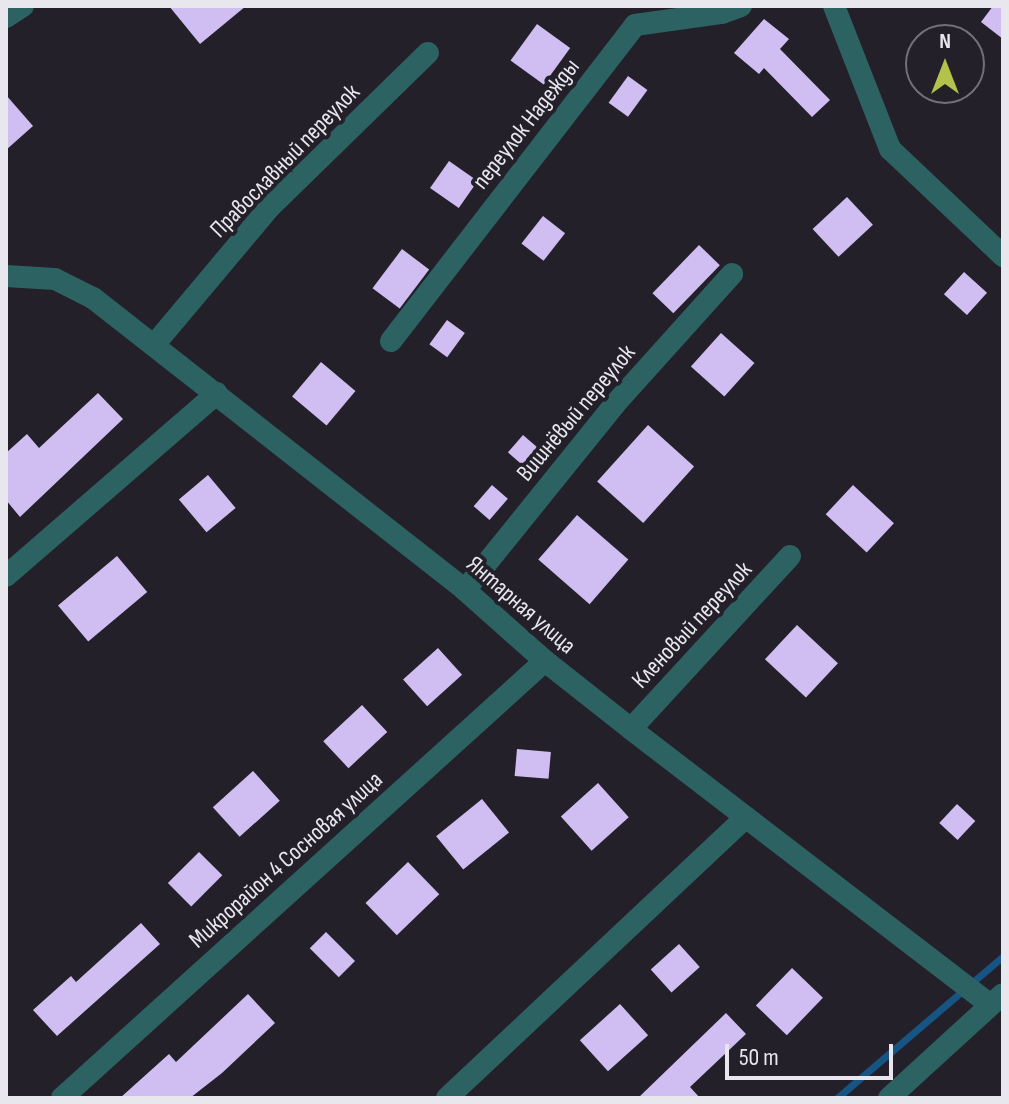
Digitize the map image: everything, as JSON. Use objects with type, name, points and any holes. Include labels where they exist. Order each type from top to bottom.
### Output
[{"type":"street","points":[[6,17],[23,6]]},
{"type":"street","name":"переулок Надежды","points":[[391,341],[635,25],[722,13],[741,6]]},
{"type":"street","points":[[834,6],[890,149],[1003,256]]},
{"type":"street","name":"Православный переулок","points":[[154,345],[269,208],[428,53]]},
{"type":"street","name":"Вишнёвый переулок","points":[[465,590],[615,404],[732,274]]},
{"type":"street","name":"Янтарная улица","points":[[6,276],[55,279],[93,298],[465,590],[545,661],[631,729],[996,999]]},
{"type":"street","points":[[6,576],[217,393]]},
{"type":"street","name":"Кленовый переулок","points":[[631,729],[790,556]]},
{"type":"street","name":"Микрорайон 4 Сосновая улица","points":[[62,1098],[545,661]]},
{"type":"street","points":[[447,1098],[746,817]]},
{"type":"street","points":[[889,1098],[996,999]]},
{"type":"building","points":[[169,6],[246,6],[200,44]]},
{"type":"building","points":[[993,6],[1003,6],[1003,39],[985,24],[981,22]]},
{"type":"building","points":[[764,19],[789,39],[780,49],[830,100],[812,117],[764,68],[759,74],[734,53]]},
{"type":"building","points":[[537,24],[570,48],[544,85],[511,60]]},
{"type":"building","points":[[628,76],[647,90],[628,117],[609,103]]},
{"type":"building","points":[[6,95],[33,126],[6,150]]},
{"type":"building","points":[[449,161],[478,181],[459,208],[430,188]]},
{"type":"building","points":[[847,197],[873,225],[839,257],[813,229]]},
{"type":"building","points":[[543,216],[565,233],[544,261],[521,244]]},
{"type":"building","points":[[699,245],[720,265],[673,313],[652,293]]},
{"type":"building","points":[[402,249],[429,269],[400,309],[373,288]]},
{"type":"building","points":[[964,272],[987,293],[967,315],[944,294]]},
{"type":"building","points":[[447,320],[465,333],[447,357],[429,344]]},
{"type":"building","points":[[721,333],[754,363],[724,397],[691,366]]},
{"type":"building","points":[[321,362],[355,391],[327,425],[292,396]]},
{"type":"building","points":[[98,393],[123,419],[20,517],[6,500],[6,453],[27,434],[39,448]]},
{"type":"building","points":[[648,425],[694,466],[643,523],[597,481]]},
{"type":"building","points":[[523,435],[538,448],[523,465],[508,452]]},
{"type":"building","points":[[208,475],[236,508],[207,532],[179,499]]},
{"type":"building","points":[[492,485],[508,499],[489,520],[474,506]]},
{"type":"building","points":[[853,485],[894,523],[867,552],[826,514]]},
{"type":"building","points":[[577,515],[628,560],[590,604],[538,560]]},
{"type":"building","points":[[117,556],[147,592],[88,641],[58,605]]},
{"type":"building","points":[[797,625],[838,663],[806,698],[765,659]]},
{"type":"building","points":[[438,648],[462,675],[427,706],[403,679]]},
{"type":"building","points":[[362,705],[387,732],[348,768],[323,741]]},
{"type":"building","points":[[517,749],[551,752],[549,779],[515,776]]},
{"type":"building","points":[[253,771],[280,801],[240,837],[213,807]]},
{"type":"building","points":[[598,783],[629,817],[592,851],[561,816]]},
{"type":"building","points":[[482,799],[509,832],[463,870],[436,836]]},
{"type":"building","points":[[957,804],[975,821],[958,840],[939,823]]},
{"type":"building","points":[[199,852],[222,875],[191,906],[168,883]]},
{"type":"building","points":[[408,862],[439,894],[397,935],[366,903]]},
{"type":"building","points":[[141,923],[160,944],[57,1036],[33,1010],[71,976],[76,982]]},
{"type":"building","points":[[326,932],[355,961],[339,977],[310,948]]},
{"type":"building","points":[[679,944],[700,967],[672,992],[651,969]]},
{"type":"building","points":[[792,968],[823,998],[787,1035],[756,1005]]},
{"type":"building","points":[[248,994],[275,1023],[222,1073],[190,1098],[120,1098],[169,1054],[176,1062]]},
{"type":"building","points":[[620,1004],[648,1035],[608,1071],[580,1040]]},
{"type":"building","points":[[726,1013],[746,1034],[690,1087],[700,1098],[638,1098]]},
{"type":"waterway","points":[[837,1098],[1003,956]]}]
